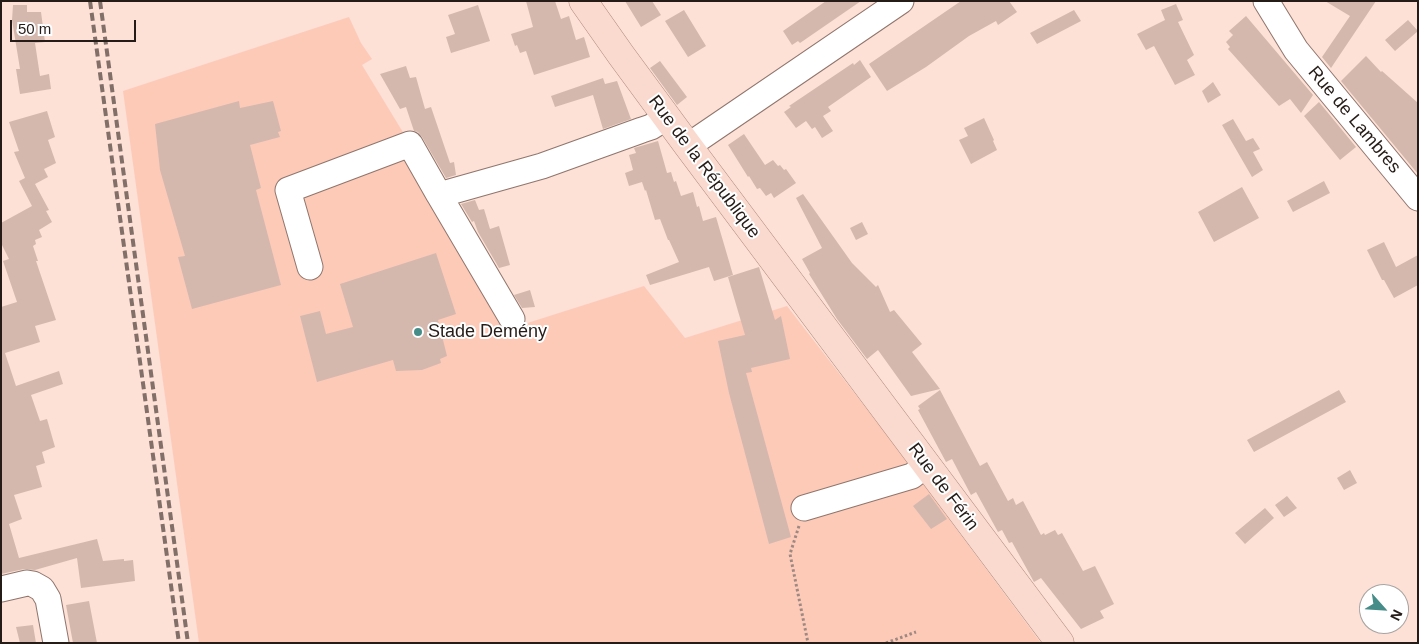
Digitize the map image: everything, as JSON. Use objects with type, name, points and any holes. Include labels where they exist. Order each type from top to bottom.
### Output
[{"type":"main road","name":"Rue de la République","points":[[583,1],[688,146],[827,332]]},
{"type":"main road","name":"Rue de Férin","points":[[827,332],[1060,643]]},
{"type":"street","points":[[688,146],[901,1]]},
{"type":"street","name":"Rue de Lambres","points":[[1266,1],[1290,42],[1418,198]]},
{"type":"street","points":[[439,195],[542,166],[651,127],[667,116]]},
{"type":"street","points":[[310,267],[288,190],[410,144],[512,319]]},
{"type":"street","points":[[804,508],[912,476],[926,465]]},
{"type":"street","points":[[1,589],[27,583],[42,589],[48,599],[56,643]]},
{"type":"path","points":[[804,508],[790,554],[808,643]]},
{"type":"path","points":[[886,643],[916,632]]},
{"type":"shaded area","name":"Stade Demény","points":[[349,17],[361,43],[372,59],[362,65],[518,326],[644,286],[685,338],[787,306],[883,430],[1041,643],[199,643],[123,91]]},
{"type":"building","points":[[526,1],[555,1],[561,19],[569,16],[576,40],[584,37],[590,57],[534,75],[526,51],[520,53],[517,45],[515,46],[511,34],[533,27]]},
{"type":"building","points":[[625,1],[652,1],[661,15],[641,27]]},
{"type":"building","points":[[826,1],[861,1],[800,43],[798,41],[792,45],[783,31]]},
{"type":"building","points":[[961,1],[1009,1],[1017,12],[998,25],[996,21],[969,36],[926,67],[887,91],[869,64]]},
{"type":"building","points":[[1325,1],[1376,1],[1331,68],[1322,57],[1350,16]]},
{"type":"building","points":[[1176,4],[1183,20],[1178,22],[1194,55],[1187,60],[1195,75],[1175,85],[1154,46],[1146,50],[1137,34],[1165,20],[1161,10]]},
{"type":"building","points":[[13,5],[27,5],[27,12],[41,12],[45,42],[35,43],[40,76],[49,74],[51,89],[20,94],[16,69],[20,69],[12,20]]},
{"type":"building","points":[[478,5],[490,41],[451,53],[446,37],[455,34],[448,15]]},
{"type":"building","points":[[684,10],[706,46],[688,57],[665,21]]},
{"type":"building","points":[[1074,10],[1081,21],[1037,44],[1030,33]]},
{"type":"building","points":[[1246,16],[1313,95],[1301,113],[1290,99],[1279,106],[1228,49],[1230,47],[1226,42],[1233,35],[1229,31]]},
{"type":"building","points":[[1408,20],[1418,31],[1395,51],[1385,40]]},
{"type":"building","points":[[1366,56],[1381,72],[1418,103],[1418,174],[1341,81]]},
{"type":"building","points":[[860,60],[871,77],[828,107],[831,111],[823,116],[833,131],[822,138],[815,127],[812,129],[806,121],[796,128],[784,112],[791,107],[789,106]]},
{"type":"building","points":[[660,61],[687,97],[677,105],[650,68]]},
{"type":"building","points":[[406,66],[410,78],[416,77],[425,109],[431,107],[450,163],[454,162],[456,175],[446,178],[422,137],[418,132],[414,131],[406,107],[400,109],[380,74]]},
{"type":"building","points":[[603,78],[605,84],[617,81],[631,119],[603,129],[593,95],[555,107],[551,96]]},
{"type":"building","points":[[1213,82],[1221,95],[1208,103],[1202,91]]},
{"type":"building","points":[[239,101],[240,108],[273,101],[281,131],[278,132],[280,137],[250,145],[261,188],[256,190],[281,285],[192,309],[178,257],[185,256],[160,170],[155,124]]},
{"type":"building","points":[[1319,102],[1356,147],[1340,160],[1304,116]]},
{"type":"building","points":[[47,111],[55,137],[48,140],[56,163],[44,169],[48,177],[35,184],[49,210],[46,211],[52,222],[39,230],[42,237],[35,240],[36,244],[33,246],[38,261],[36,261],[56,320],[35,326],[40,342],[5,353],[16,386],[59,371],[63,384],[31,395],[40,421],[47,419],[55,447],[42,452],[45,463],[36,466],[42,487],[14,495],[22,519],[9,524],[19,558],[97,539],[103,561],[133,560],[135,581],[81,588],[77,558],[35,570],[24,569],[1,574],[1,307],[17,302],[3,261],[9,259],[1,243],[1,223],[32,206],[19,181],[25,178],[14,152],[19,151],[9,122]]},
{"type":"building","points":[[984,118],[997,150],[971,164],[959,140],[968,136],[964,128]]},
{"type":"building","points":[[1233,119],[1246,141],[1253,138],[1260,149],[1253,152],[1263,170],[1252,177],[1222,125]]},
{"type":"building","points":[[744,134],[765,165],[773,160],[778,166],[780,165],[784,170],[786,169],[796,183],[774,198],[771,193],[766,196],[760,188],[757,189],[728,145]]},
{"type":"building","points":[[658,141],[667,173],[671,172],[681,196],[693,192],[703,221],[716,217],[733,275],[714,281],[709,267],[650,285],[646,275],[679,262],[660,219],[655,220],[642,182],[629,186],[625,173],[633,170],[629,155],[636,153],[634,148]]},
{"type":"building","points":[[1324,181],[1330,193],[1293,212],[1287,201]]},
{"type":"building","points":[[1242,187],[1259,218],[1214,242],[1198,212]]},
{"type":"building","points":[[803,194],[852,263],[876,287],[878,285],[890,312],[894,310],[922,344],[912,352],[940,389],[911,396],[878,350],[867,359],[837,319],[809,274],[802,259],[822,248],[796,198]]},
{"type":"building","points":[[475,200],[479,210],[484,209],[490,229],[499,226],[510,265],[499,268],[478,232],[474,221],[472,222],[461,204]]},
{"type":"building","points":[[862,222],[868,234],[856,240],[850,228]]},
{"type":"building","points":[[1384,242],[1396,267],[1418,255],[1418,285],[1394,298],[1384,280],[1382,280],[1367,250]]},
{"type":"building","points":[[436,253],[456,314],[438,320],[447,356],[440,359],[441,363],[422,370],[396,371],[393,360],[317,382],[300,316],[320,311],[326,334],[353,327],[340,284]]},
{"type":"building","points":[[759,267],[775,320],[781,316],[790,359],[751,368],[752,372],[746,373],[791,537],[769,544],[729,393],[718,341],[745,335],[728,277]]},
{"type":"building","points":[[530,290],[535,307],[522,308],[514,295]]},
{"type":"building","points":[[940,390],[980,466],[987,462],[1008,501],[1013,498],[1016,505],[1023,501],[1041,535],[1055,530],[1058,535],[1062,533],[1083,571],[1095,566],[1114,604],[1100,611],[1104,618],[1081,629],[1041,578],[1034,582],[1012,542],[1009,543],[1002,530],[998,532],[976,492],[971,495],[952,459],[946,462],[918,410],[920,409],[918,406]]},
{"type":"building","points":[[1339,390],[1346,402],[1254,452],[1247,440]]},
{"type":"building","points":[[1350,470],[1357,483],[1344,490],[1337,478]]},
{"type":"building","points":[[929,494],[947,519],[931,529],[913,506]]},
{"type":"building","points":[[1287,496],[1297,508],[1284,517],[1275,505]]},
{"type":"building","points":[[1265,508],[1274,518],[1245,544],[1235,533]]},
{"type":"building","points":[[89,601],[97,643],[73,643],[66,605]]},
{"type":"building","points":[[33,625],[36,643],[20,643],[16,627]]},
{"type":"railway","points":[[90,1],[179,643]]},
{"type":"railway","points":[[100,1],[188,643]]},
{"type":"place","name":"Stade Demény","points":[[418,332]]}]
